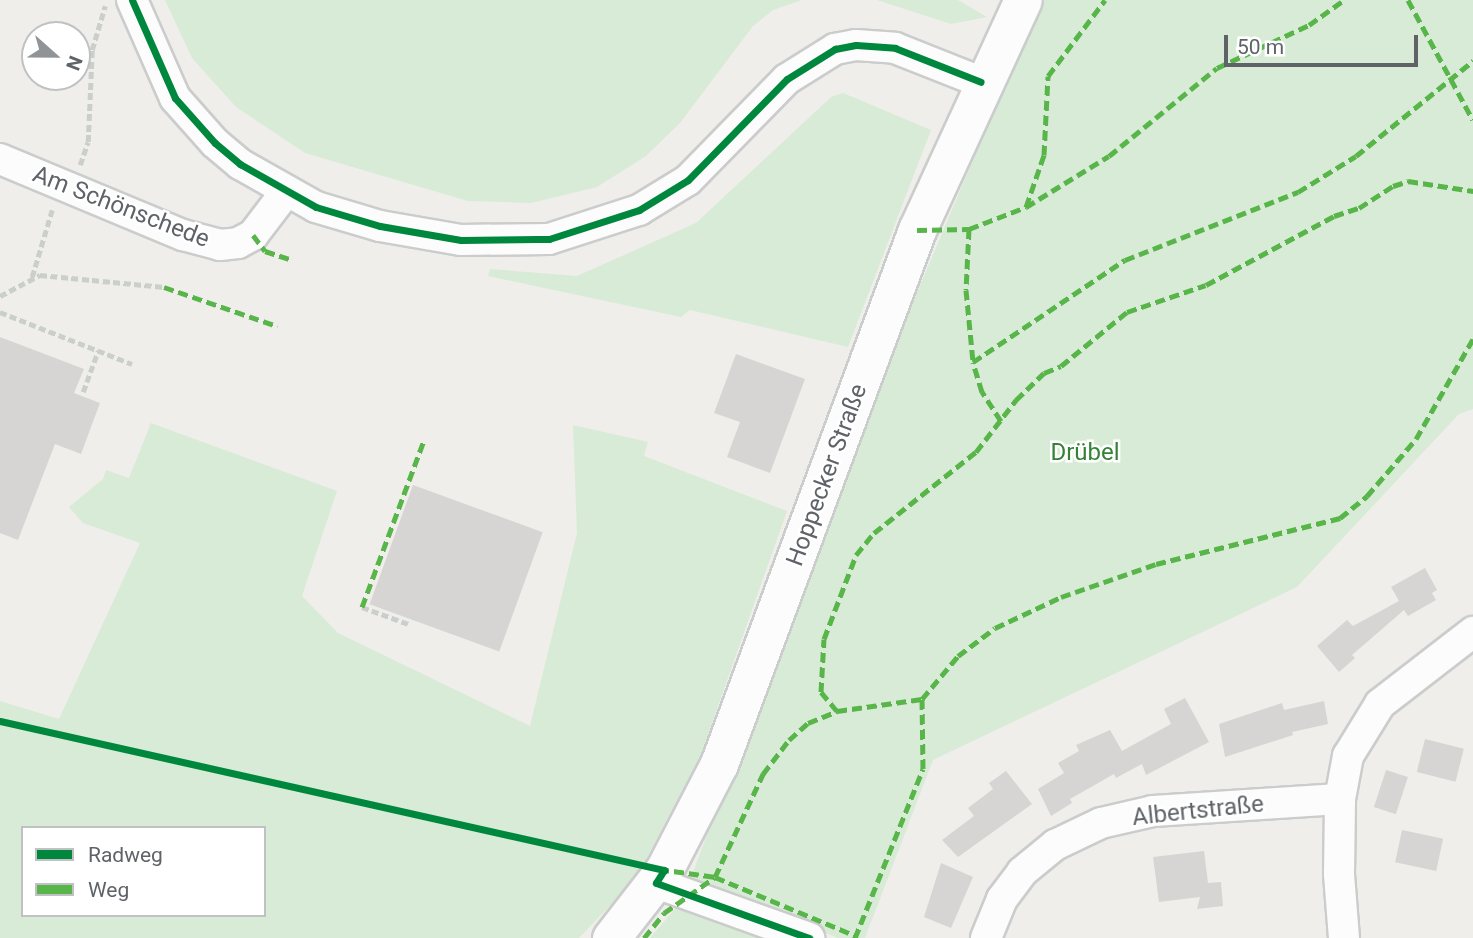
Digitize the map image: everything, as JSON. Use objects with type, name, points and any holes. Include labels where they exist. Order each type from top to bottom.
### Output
[{"type":"street","points":[[132,0],[160,72],[185,111],[229,156],[285,193],[336,214],[438,237],[484,242],[549,239],[621,219],[673,191],[708,163],[787,79],[835,49],[856,45],[895,48],[981,82]]},
{"type":"street","name":"Hoppecker Straße","points":[[611,938],[656,883],[692,822],[735,725],[917,230],[981,82],[1023,0]]},
{"type":"street","name":"Am Schönschede","points":[[0,159],[220,245],[238,243],[253,235],[285,193]]},
{"type":"street","points":[[1344,938],[1340,799],[1348,756],[1380,704],[1473,632]]},
{"type":"street","name":"Albertstraße","points":[[986,938],[1002,899],[1021,872],[1055,845],[1101,823],[1153,811],[1340,799]]},
{"type":"street","points":[[656,883],[809,938]]},
{"type":"path","points":[[32,277],[65,186],[88,142],[92,50],[108,0]]},
{"type":"path","points":[[0,296],[32,277],[57,275],[164,288]]},
{"type":"path","points":[[0,312],[132,364]]},
{"type":"path","points":[[83,392],[98,351]]},
{"type":"path","points":[[362,607],[411,625]]},
{"type":"green space","points":[[165,0],[802,0],[773,10],[753,26],[680,123],[646,156],[597,187],[531,203],[468,201],[305,153],[236,107],[192,58]]},
{"type":"green space","points":[[877,0],[958,0],[987,17],[951,24]]},
{"type":"green space","name":"Drübel","points":[[1041,0],[1473,0],[1473,409],[1459,414],[1297,587],[933,760],[865,938],[838,938],[691,878],[826,507]]},
{"type":"green space","points":[[843,93],[931,130],[848,347],[690,310],[681,317],[488,276],[490,269],[577,276],[696,223],[831,97]]},
{"type":"green space","points":[[151,423],[337,491],[302,596],[338,633],[530,726],[577,533],[573,425],[648,442],[644,456],[787,511],[701,754],[637,877],[579,938],[0,938],[0,701],[59,719],[140,543],[83,523],[69,507],[103,479],[106,470],[129,478]]},
{"type":"green space","points":[[679,904],[765,938],[650,938]]},
{"type":"building","points":[[0,337],[84,369],[74,393],[100,403],[81,454],[55,444],[18,540],[0,533]]},
{"type":"building","points":[[736,354],[805,379],[770,473],[727,457],[740,422],[714,413]]},
{"type":"building","points":[[413,485],[543,532],[499,652],[370,604]]},
{"type":"building","points":[[1425,568],[1437,590],[1432,593],[1436,600],[1408,616],[1404,610],[1352,655],[1355,658],[1339,672],[1317,646],[1347,620],[1353,626],[1399,601],[1391,587]]},
{"type":"building","points":[[1185,698],[1209,742],[1146,775],[1142,764],[1116,778],[1114,774],[1070,799],[1072,803],[1051,816],[1038,789],[1064,773],[1058,763],[1079,751],[1076,745],[1110,730],[1122,751],[1171,724],[1164,709]]},
{"type":"building","points":[[1324,701],[1328,724],[1292,732],[1293,735],[1225,757],[1219,724],[1282,703],[1284,710]]},
{"type":"building","points":[[1425,739],[1464,749],[1456,782],[1417,772]]},
{"type":"building","points":[[1386,770],[1408,777],[1396,814],[1374,807]]},
{"type":"building","points":[[1006,771],[1032,804],[958,857],[942,840],[974,816],[968,808],[993,789],[989,783]]},
{"type":"building","points":[[1402,830],[1443,839],[1436,871],[1395,862]]},
{"type":"building","points":[[1204,851],[1208,883],[1221,882],[1223,906],[1197,909],[1200,897],[1159,902],[1153,857]]},
{"type":"building","points":[[941,863],[973,877],[951,928],[924,917]]},
{"type":"marked path","points":[[1026,207],[1044,155],[1048,76],[1105,0]]},
{"type":"marked path","points":[[917,230],[969,229],[1026,207],[1109,156],[1217,68],[1309,25],[1344,0]]},
{"type":"marked path","points":[[1408,0],[1473,120]]},
{"type":"marked path","points":[[1001,421],[982,392],[973,362],[1125,260],[1298,192],[1356,156],[1473,61]]},
{"type":"marked path","points":[[837,711],[821,692],[824,639],[856,555],[874,533],[976,452],[1016,400],[1044,373],[1061,366],[1127,312],[1206,285],[1334,216],[1359,208],[1393,186],[1408,181],[1473,191]]},
{"type":"marked path","points":[[969,229],[966,290],[973,362]]},
{"type":"marked path","points":[[253,235],[265,251],[290,259]]},
{"type":"marked path","points":[[164,287],[277,326]]},
{"type":"marked path","points":[[855,938],[923,769],[922,699],[958,656],[995,628],[1061,597],[1156,564],[1340,518],[1367,496],[1416,439],[1473,339]]},
{"type":"marked path","points":[[362,607],[424,440]]},
{"type":"marked path","points":[[644,938],[664,913],[715,877],[763,774],[789,740],[808,723],[837,711],[922,699]]},
{"type":"marked path","points":[[659,869],[715,877],[856,936]]},
{"type":"cycle path","points":[[132,0],[175,98],[215,143],[240,164],[316,207],[380,226],[461,240],[549,239],[639,210],[688,180],[787,79],[835,49],[856,45],[895,48],[981,82]]},
{"type":"cycle path","points":[[0,721],[664,870],[656,883],[809,938]]}]
